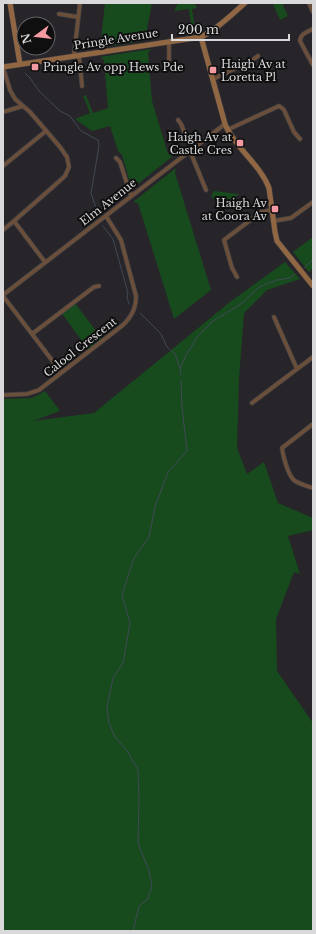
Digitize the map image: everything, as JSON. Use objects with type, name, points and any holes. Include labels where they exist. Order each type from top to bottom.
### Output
[{"type":"street","points":[[10,3],[20,64]]},
{"type":"street","points":[[80,3],[76,55],[82,86]]},
{"type":"street","name":"Pringle Avenue","points":[[3,67],[201,37],[245,3]]},
{"type":"street","points":[[309,3],[313,12]]},
{"type":"street","points":[[58,14],[78,17]]},
{"type":"street","points":[[313,29],[302,35],[300,42],[313,65]]},
{"type":"street","points":[[201,37],[227,130],[267,182],[277,241],[313,286]]},
{"type":"street","points":[[169,41],[169,66]]},
{"type":"street","points":[[213,79],[251,61],[258,56]]},
{"type":"street","points":[[3,67],[10,90],[15,99],[30,112],[46,131],[67,158],[69,167],[65,176],[3,230]]},
{"type":"street","points":[[3,112],[23,106]]},
{"type":"street","points":[[227,130],[278,106],[284,110],[294,132],[300,139]]},
{"type":"street","points":[[178,120],[192,149],[206,190]]},
{"type":"street","name":"Elm Avenue","points":[[3,296],[225,124]]},
{"type":"street","points":[[3,166],[46,131]]},
{"type":"street","points":[[116,158],[120,162],[131,196]]},
{"type":"street","points":[[273,221],[291,218],[313,202]]},
{"type":"street","points":[[237,277],[232,268],[224,240],[261,212],[272,210]]},
{"type":"street","name":"Calool Crescent","points":[[3,395],[27,394],[39,390],[129,319],[136,304],[136,296],[121,240],[106,216]]},
{"type":"street","points":[[14,221],[45,262]]},
{"type":"street","points":[[32,334],[94,287],[99,286]]},
{"type":"street","points":[[3,296],[61,372]]},
{"type":"street","points":[[274,317],[297,369]]},
{"type":"street","points":[[252,403],[313,357]]},
{"type":"street","points":[[313,424],[282,448],[283,455],[292,478],[296,482],[313,488]]},
{"type":"green space","points":[[105,3],[152,3],[145,40],[100,48]]},
{"type":"green space","points":[[178,3],[194,3],[197,8],[192,9],[195,30],[192,31],[189,9],[174,11]]},
{"type":"green space","points":[[282,3],[288,16],[280,20],[273,4]]},
{"type":"green space","points":[[151,49],[148,53],[152,101],[168,154],[173,156],[134,187],[131,186],[122,155],[118,151],[110,126],[92,131],[75,119],[90,113],[83,96],[86,95],[93,113],[108,108],[104,60],[100,57]]},
{"type":"green space","points":[[176,168],[175,173],[211,290],[174,319],[138,203],[133,202]]},
{"type":"green space","points":[[214,191],[239,194],[222,208],[211,196]]},
{"type":"green space","points":[[313,237],[313,268],[309,272],[293,252]]},
{"type":"green space","points":[[285,262],[300,279],[267,290],[244,313],[239,379],[237,448],[247,474],[264,462],[278,503],[313,518],[313,530],[288,536],[300,574],[294,572],[276,619],[277,671],[313,723],[313,931],[3,931],[3,399],[32,398],[45,391],[60,411],[33,421],[94,413],[230,302]]},
{"type":"green space","points":[[74,302],[103,340],[89,351],[61,312]]},
{"type":"waterway","points":[[25,73],[39,91],[60,111],[70,116],[81,131],[98,140],[99,146],[91,193],[97,211]]},
{"type":"waterway","points":[[103,226],[113,239],[128,293],[127,297],[129,304]]},
{"type":"waterway","points":[[304,268],[313,259]]},
{"type":"waterway","points":[[181,375],[180,369],[186,355],[198,336],[213,321],[241,304],[259,287],[277,280],[290,278],[295,274]]},
{"type":"waterway","points":[[140,313],[161,334],[167,347],[175,354],[180,368]]},
{"type":"waterway","points":[[133,931],[139,906],[147,900],[152,886],[149,871],[138,843],[138,770],[128,752],[115,737],[109,723],[107,707],[113,678],[123,663],[130,623],[122,595],[134,558],[149,537],[155,507],[168,472],[187,451],[182,407],[181,380]]},
{"type":"place","name":"Pringle Av opp Hews Pde","points":[[35,67]]},
{"type":"place","name":"Haigh Av at Loretta Pl","points":[[213,70]]},
{"type":"place","name":"Haigh Av at Castle Cres","points":[[240,143]]},
{"type":"place","name":"Haigh Av at Coora Av","points":[[275,209]]}]
